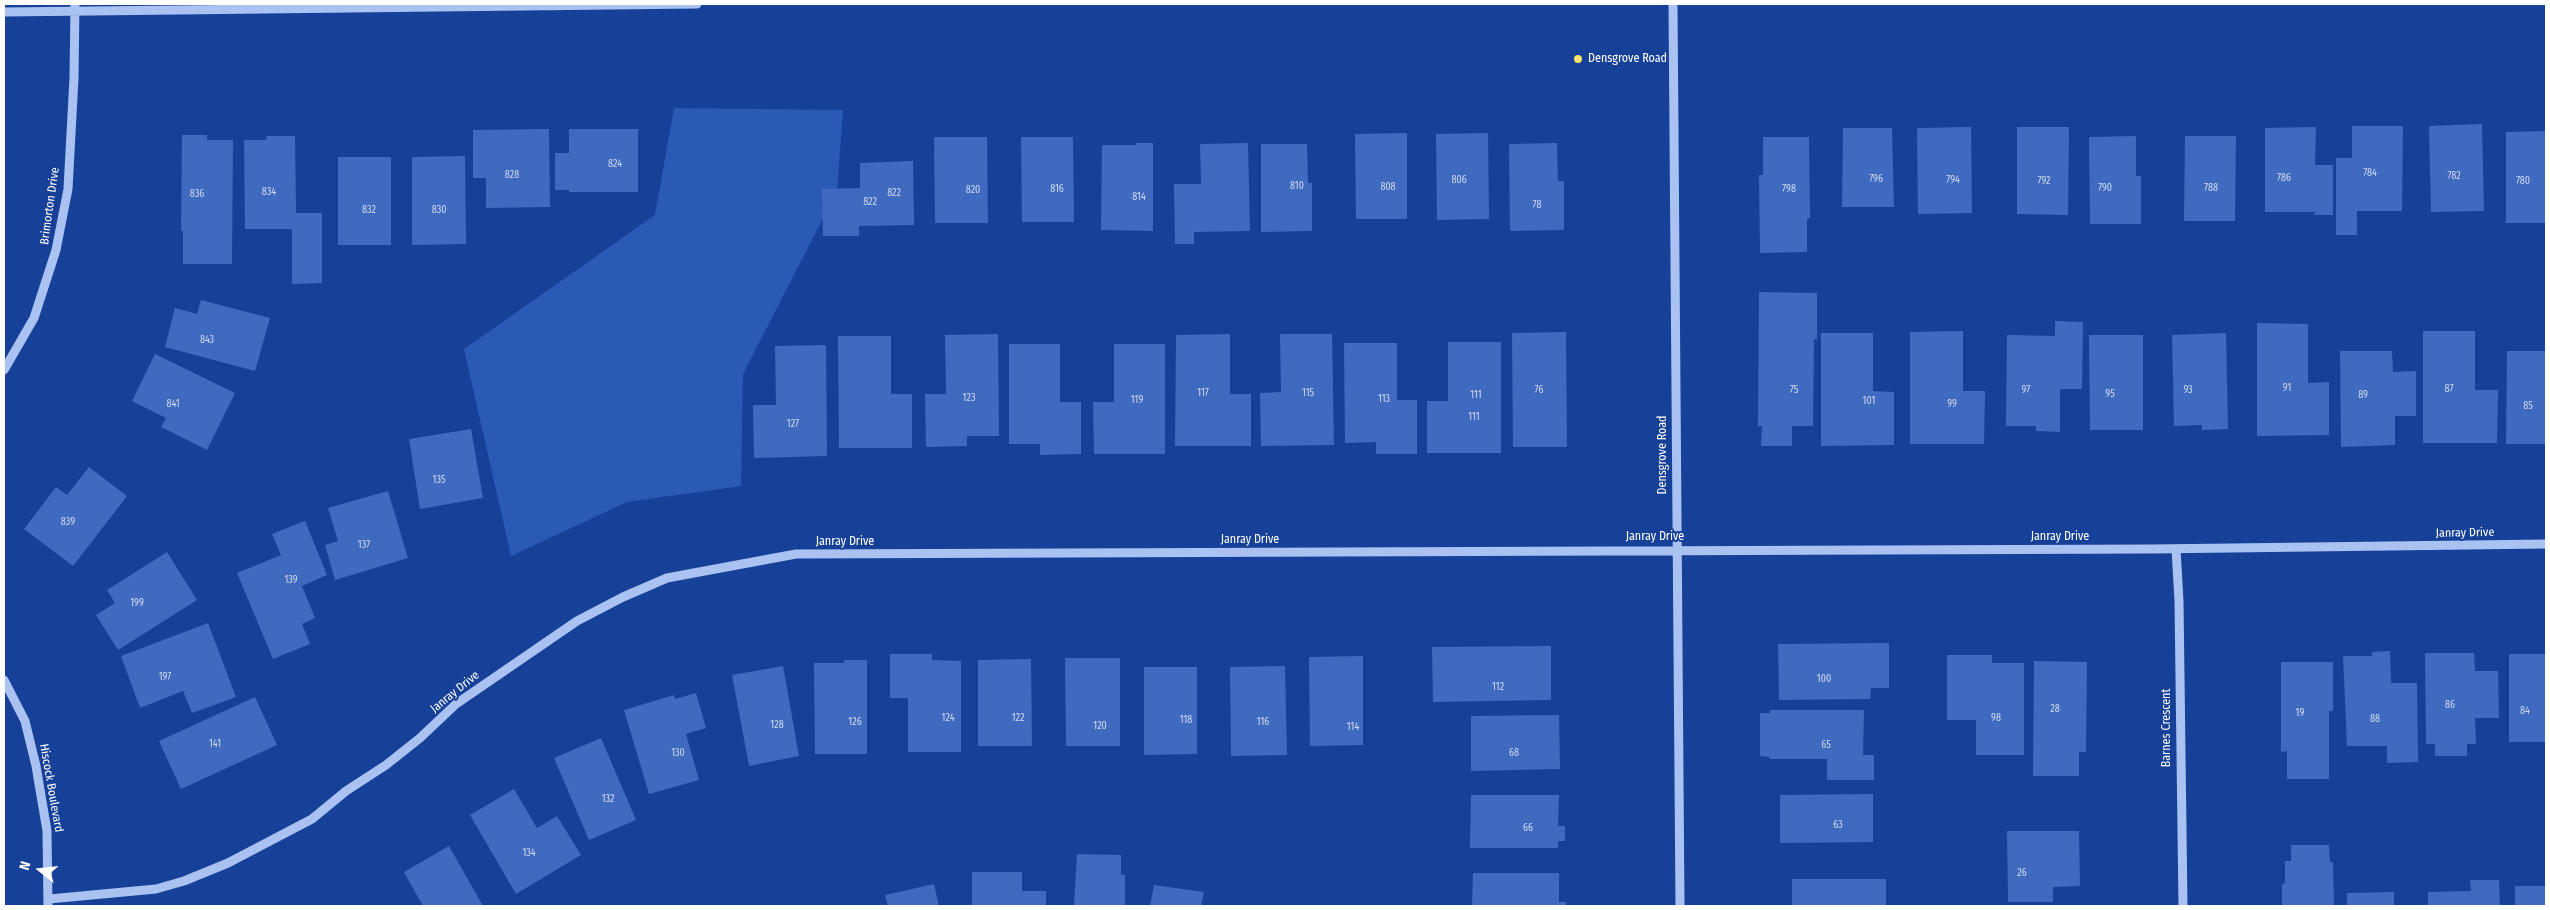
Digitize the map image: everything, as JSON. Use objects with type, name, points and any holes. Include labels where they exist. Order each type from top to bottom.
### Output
[{"type":"street","points":[[4,12],[74,8],[697,4]]},
{"type":"street","name":"Densgrove Road","points":[[1673,4],[1680,906]]},
{"type":"street","name":"Brimorton Drive","points":[[4,370],[34,318],[56,250],[68,189],[74,78],[74,8]]},
{"type":"street","name":"Janray Drive","points":[[48,903],[156,889],[184,881],[228,863],[312,819],[346,791],[386,765],[420,738],[456,704],[577,621],[623,597],[677,576],[796,554],[2176,549],[2546,544]]},
{"type":"street","name":"Barnes Crescent","points":[[2176,549],[2179,601],[2182,906]]},
{"type":"street","name":"Hiscock Boulevard","points":[[4,680],[25,722],[36,766],[47,831],[48,903]]},
{"type":"shaded area","points":[[674,108],[843,110],[837,191],[743,374],[741,486],[627,502],[511,556],[464,349],[655,215]]},
{"type":"building","points":[[2482,124],[2484,211],[2431,212],[2429,126]]},
{"type":"building","points":[[2352,126],[2403,126],[2402,211],[2357,211],[2357,235],[2336,235],[2336,158],[2352,158]]},
{"type":"building","points":[[1971,127],[1972,213],[1918,214],[1917,128]]},
{"type":"building","points":[[2017,127],[2069,127],[2068,215],[2017,214]]},
{"type":"building","points":[[2316,127],[2315,165],[2333,165],[2333,215],[2314,215],[2315,212],[2265,212],[2265,128]]},
{"type":"building","points":[[1843,128],[1892,128],[1894,207],[1842,207]]},
{"type":"building","points":[[549,129],[550,207],[486,208],[486,178],[473,178],[473,130]]},
{"type":"building","points":[[569,129],[638,129],[638,192],[569,192],[569,190],[555,190],[555,153],[569,153]]},
{"type":"building","points":[[2546,131],[2546,223],[2506,223],[2506,132]]},
{"type":"building","points":[[1407,133],[1407,219],[1356,219],[1355,134]]},
{"type":"building","points":[[1488,133],[1489,219],[1437,220],[1436,134]]},
{"type":"building","points":[[182,135],[207,135],[207,140],[233,140],[232,264],[183,264],[183,231],[181,231]]},
{"type":"building","points":[[267,136],[295,136],[296,213],[322,213],[322,283],[292,284],[292,229],[245,229],[244,140],[266,140]]},
{"type":"building","points":[[2136,136],[2136,176],[2141,176],[2141,224],[2090,224],[2089,137]]},
{"type":"building","points":[[2185,136],[2236,136],[2235,221],[2184,221]]},
{"type":"building","points":[[934,137],[987,137],[988,223],[935,223]]},
{"type":"building","points":[[1021,137],[1073,137],[1074,222],[1022,222]]},
{"type":"building","points":[[1763,137],[1809,137],[1810,218],[1807,219],[1807,252],[1760,253],[1759,175],[1763,175]]},
{"type":"building","points":[[1136,143],[1153,143],[1153,231],[1101,230],[1102,145],[1136,145]]},
{"type":"building","points":[[1248,143],[1250,231],[1194,232],[1194,244],[1175,244],[1174,184],[1201,184],[1200,144]]},
{"type":"building","points":[[1557,143],[1558,181],[1564,181],[1564,230],[1510,231],[1509,144]]},
{"type":"building","points":[[1261,144],[1307,144],[1308,183],[1312,183],[1312,231],[1261,232]]},
{"type":"building","points":[[465,156],[466,244],[412,245],[412,157]]},
{"type":"building","points":[[338,157],[391,157],[391,245],[338,245]]},
{"type":"building","points":[[913,161],[914,225],[859,226],[859,236],[823,236],[822,189],[860,188],[860,163]]},
{"type":"building","points":[[1759,292],[1817,293],[1817,339],[1814,339],[1813,426],[1792,426],[1792,446],[1761,446],[1762,426],[1758,427]]},
{"type":"building","points":[[201,300],[270,318],[255,371],[165,347],[175,308],[197,314]]},
{"type":"building","points":[[2055,321],[2083,322],[2082,389],[2060,389],[2060,432],[2036,431],[2036,426],[2006,426],[2007,335],[2055,336]]},
{"type":"building","points":[[2257,323],[2308,324],[2308,383],[2329,382],[2329,435],[2257,436]]},
{"type":"building","points":[[1963,331],[1963,391],[1985,391],[1984,444],[1910,444],[1910,332]]},
{"type":"building","points":[[2423,331],[2475,331],[2475,390],[2498,390],[2497,443],[2423,443]]},
{"type":"building","points":[[1566,332],[1567,447],[1513,447],[1512,333]]},
{"type":"building","points":[[1821,333],[1873,333],[1873,391],[1894,392],[1894,445],[1821,446]]},
{"type":"building","points":[[2226,333],[2228,429],[2202,430],[2202,425],[2174,426],[2172,335]]},
{"type":"building","points":[[998,334],[999,436],[967,436],[967,446],[926,447],[925,394],[946,394],[945,335]]},
{"type":"building","points":[[1230,334],[1230,394],[1251,394],[1251,446],[1175,446],[1176,335]]},
{"type":"building","points":[[1280,334],[1332,334],[1334,445],[1261,446],[1260,393],[1281,392]]},
{"type":"building","points":[[2089,335],[2143,335],[2143,430],[2090,430]]},
{"type":"building","points":[[838,336],[891,336],[891,394],[912,394],[912,448],[839,448]]},
{"type":"building","points":[[1448,342],[1501,342],[1501,453],[1427,453],[1427,401],[1448,401]]},
{"type":"building","points":[[1344,343],[1397,343],[1397,400],[1417,400],[1417,454],[1376,454],[1376,442],[1345,443]]},
{"type":"building","points":[[1009,344],[1060,344],[1060,402],[1081,402],[1081,454],[1040,455],[1040,444],[1009,444]]},
{"type":"building","points":[[1114,344],[1165,344],[1165,454],[1094,454],[1093,402],[1114,402]]},
{"type":"building","points":[[826,345],[827,456],[754,458],[753,405],[776,405],[775,346]]},
{"type":"building","points":[[2340,351],[2392,351],[2393,372],[2416,371],[2416,416],[2395,416],[2395,445],[2341,447]]},
{"type":"building","points":[[2507,351],[2546,351],[2546,444],[2506,444]]},
{"type":"building","points":[[155,354],[235,393],[207,450],[161,427],[166,418],[132,401]]},
{"type":"building","points":[[471,429],[483,498],[420,509],[409,439]]},
{"type":"building","points":[[89,467],[127,496],[73,566],[24,529],[56,487],[67,495]]},
{"type":"building","points":[[388,491],[408,558],[335,580],[325,545],[338,541],[328,508]]},
{"type":"building","points":[[305,521],[327,575],[302,586],[315,618],[302,624],[310,644],[273,659],[237,573],[281,555],[272,534]]},
{"type":"building","points":[[167,552],[197,600],[118,650],[96,615],[115,603],[107,590]]},
{"type":"building","points":[[208,623],[236,697],[192,713],[183,691],[140,708],[121,656]]},
{"type":"building","points":[[1889,643],[1889,688],[1871,688],[1870,699],[1779,700],[1778,644]]},
{"type":"building","points":[[1551,646],[1551,700],[1433,702],[1432,647]]},
{"type":"building","points":[[2390,651],[2391,683],[2417,683],[2418,762],[2387,763],[2387,746],[2347,746],[2343,656],[2372,656],[2372,652]]},
{"type":"building","points":[[2425,653],[2474,653],[2475,671],[2498,671],[2499,718],[2475,718],[2476,744],[2467,744],[2467,756],[2435,756],[2435,744],[2426,744]]},
{"type":"building","points":[[890,654],[932,654],[932,660],[961,661],[961,752],[908,752],[908,698],[890,698]]},
{"type":"building","points":[[2509,654],[2546,654],[2546,742],[2509,742]]},
{"type":"building","points":[[1947,655],[1992,655],[1992,663],[2024,663],[2024,755],[1976,755],[1976,720],[1947,720]]},
{"type":"building","points":[[1363,656],[1363,745],[1310,746],[1309,657]]},
{"type":"building","points":[[1065,658],[1120,658],[1120,746],[1066,746]]},
{"type":"building","points":[[1031,659],[1032,746],[978,746],[978,660]]},
{"type":"building","points":[[844,660],[867,660],[867,754],[815,754],[814,663],[844,663]]},
{"type":"building","points":[[2034,661],[2087,662],[2086,752],[2079,752],[2079,776],[2033,776]]},
{"type":"building","points":[[2281,662],[2333,662],[2333,711],[2329,711],[2329,779],[2287,779],[2287,751],[2281,752]]},
{"type":"building","points":[[783,666],[799,756],[749,766],[732,675]]},
{"type":"building","points":[[1285,666],[1287,755],[1231,756],[1230,667]]},
{"type":"building","points":[[1144,667],[1197,667],[1197,754],[1144,755]]},
{"type":"building","points":[[696,693],[706,728],[686,734],[699,780],[649,794],[624,710],[674,695],[675,699]]},
{"type":"building","points":[[255,697],[277,745],[181,789],[159,741]]},
{"type":"building","points":[[1770,710],[1864,710],[1863,755],[1874,755],[1874,780],[1827,780],[1827,759],[1770,759],[1769,757],[1760,756],[1760,713],[1770,713]]},
{"type":"building","points":[[1559,715],[1560,769],[1471,771],[1471,716]]},
{"type":"building","points":[[601,738],[636,820],[589,840],[554,758]]},
{"type":"building","points":[[514,789],[537,828],[557,816],[581,855],[516,894],[470,815]]},
{"type":"building","points":[[1873,794],[1873,842],[1780,843],[1780,795]]},
{"type":"building","points":[[1471,795],[1559,795],[1558,826],[1565,826],[1565,841],[1558,841],[1558,848],[1470,848]]},
{"type":"building","points":[[2007,831],[2079,831],[2080,886],[2053,887],[2053,902],[2008,902]]},
{"type":"building","points":[[2291,845],[2329,845],[2330,862],[2333,862],[2334,906],[2282,906],[2285,861],[2291,861]]},
{"type":"building","points":[[449,846],[483,906],[423,906],[404,872]]},
{"type":"building","points":[[1077,854],[1121,855],[1121,875],[1125,875],[1125,906],[1074,906]]},
{"type":"building","points":[[972,872],[1022,872],[1022,891],[1046,891],[1046,906],[972,906]]},
{"type":"building","points":[[1473,873],[1559,873],[1559,902],[1566,902],[1566,906],[1472,906]]},
{"type":"building","points":[[1792,879],[1886,879],[1886,906],[1792,906]]},
{"type":"building","points":[[2470,880],[2499,880],[2500,906],[2428,906],[2428,892],[2471,891]]},
{"type":"building","points":[[934,884],[939,906],[888,906],[885,895]]},
{"type":"building","points":[[1154,885],[1204,892],[1201,906],[1150,906]]},
{"type":"building","points":[[2515,886],[2546,886],[2546,906],[2515,906]]},
{"type":"building","points":[[2394,892],[2394,906],[2347,906],[2347,893]]},
{"type":"place","name":"Densgrove Road","points":[[1578,59]]}]
